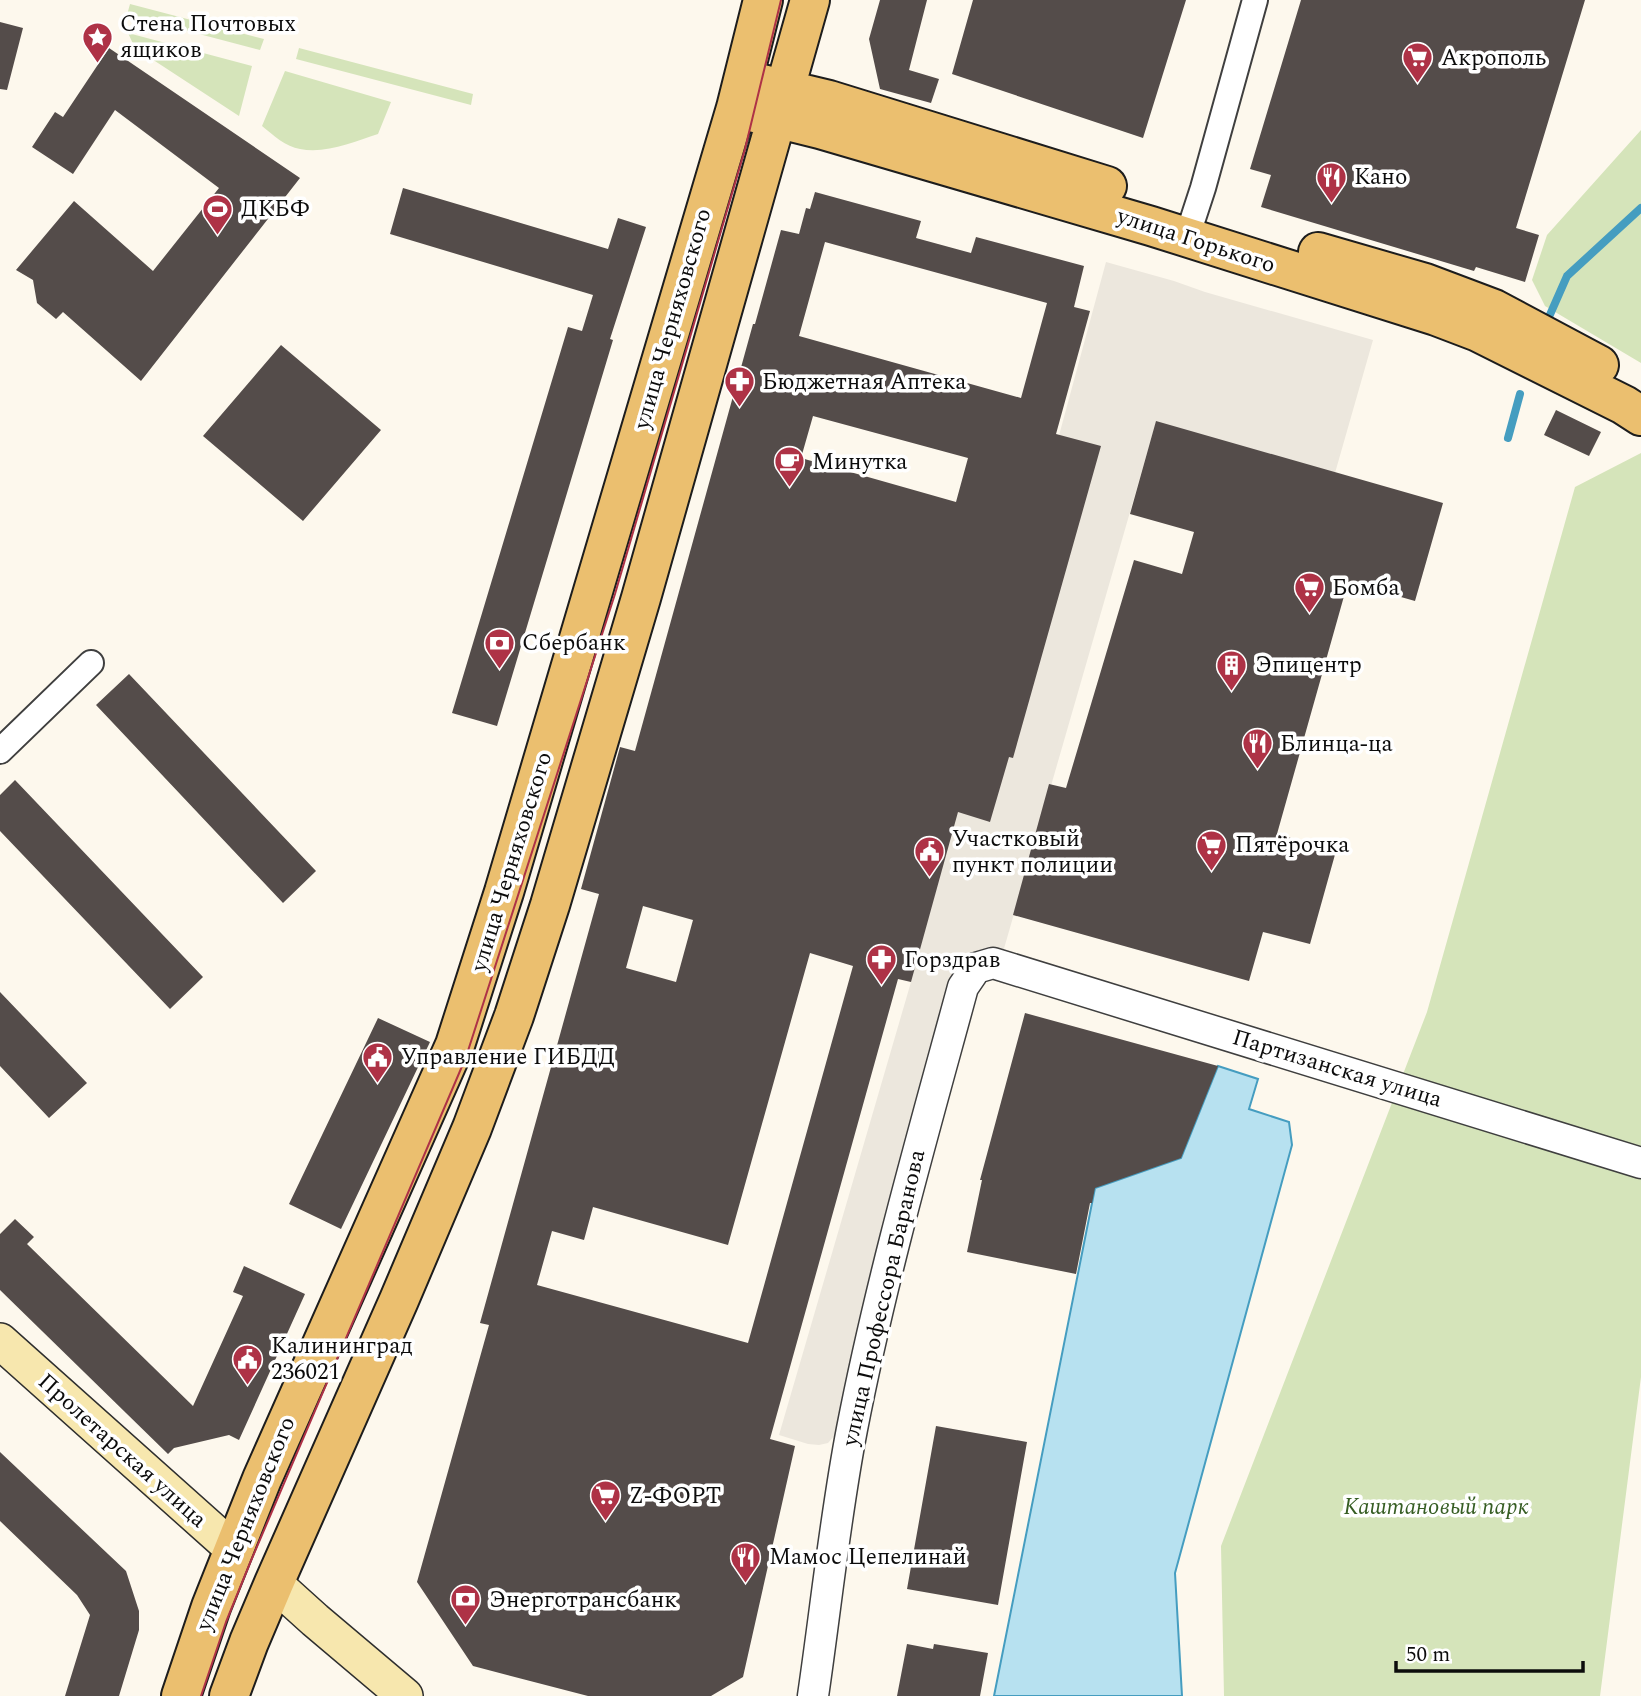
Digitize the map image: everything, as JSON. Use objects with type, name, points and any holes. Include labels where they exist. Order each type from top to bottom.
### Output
[{"type":"main road","name":"улица Черняховского","points":[[181,1696],[211,1607],[262,1479],[455,1045],[504,892],[740,94],[763,0]]},
{"type":"main road","name":"улица Черняховского","points":[[229,1696],[274,1583],[472,1128],[514,1016],[550,905],[641,598],[810,0]]},
{"type":"main road","name":"улица Горького","points":[[740,94],[781,104],[830,100],[1190,225],[1464,326],[1624,405],[1641,416]]},
{"type":"main road","name":"улица Горького","points":[[1190,225],[1330,256],[1425,283],[1516,319],[1641,388]]},
{"type":"main road","points":[[351,1278],[399,1300]]},
{"type":"main road","name":"Пролетарская улица","points":[[0,1341],[233,1549],[405,1696]]},
{"type":"street","points":[[1190,225],[1203,188],[1255,0]]},
{"type":"street","points":[[0,751],[91,663]]},
{"type":"street","name":"улица Профессора Баранова","points":[[813,1696],[853,1427],[892,1247],[963,987],[976,968],[986,964],[993,963],[1033,975]]},
{"type":"street","name":"Партизанская улица","points":[[1033,975],[1641,1163]]},
{"type":"green space","points":[[130,4],[264,39],[260,50],[127,15]]},
{"type":"green space","points":[[128,33],[252,66],[239,116],[135,48]]},
{"type":"green space","points":[[299,48],[473,94],[471,105],[296,59]]},
{"type":"green space","points":[[285,71],[391,102],[378,134],[320,150],[295,148],[280,140],[262,126]]},
{"type":"green space","points":[[1641,130],[1641,363],[1545,306],[1532,280],[1547,235]]},
{"type":"green space","name":"Каштановый парк","points":[[1641,453],[1641,1377],[1600,1696],[1224,1696],[1221,1546],[1427,1012],[1575,487]]},
{"type":"shaded area","points":[[1106,262],[1373,340],[1335,473],[1156,422],[1003,952],[949,987],[879,1237],[840,1424],[828,1443],[808,1444],[779,1435],[911,982]]},
{"type":"water","points":[[1218,1066],[1258,1079],[1249,1109],[1289,1122],[1292,1145],[1175,1573],[1182,1696],[994,1696],[1095,1188],[1181,1158]]},
{"type":"building","points":[[880,0],[927,0],[909,70],[939,79],[931,103],[880,89],[869,39]]},
{"type":"building","points":[[973,0],[1186,0],[1143,138],[952,74]]},
{"type":"building","name":"Акрополь","points":[[1301,0],[1585,0],[1516,228],[1539,235],[1525,282],[1476,267],[1474,271],[1261,207],[1271,175],[1250,169]]},
{"type":"building","points":[[0,22],[23,28],[7,90],[0,89]]},
{"type":"building","name":"ДКБФ","points":[[109,48],[300,178],[141,381],[63,312],[56,319],[37,303],[33,280],[16,270],[74,201],[153,271],[219,188],[115,110],[73,174],[32,147],[55,112],[63,117]]},
{"type":"building","points":[[403,188],[608,249],[618,218],[646,227],[610,339],[613,340],[497,726],[452,713],[568,327],[582,331],[593,295],[390,234]]},
{"type":"building","points":[[815,192],[921,221],[916,238],[971,253],[976,237],[1084,266],[1074,307],[1090,311],[1056,434],[1101,446],[1013,758],[1009,757],[990,822],[958,812],[911,982],[898,979],[770,1439],[795,1446],[743,1677],[711,1696],[588,1696],[473,1666],[417,1582],[489,1325],[480,1323],[599,894],[581,889],[620,747],[635,751],[781,230],[799,234],[806,208],[810,209]],"holes":[[[825,242],[1047,303],[1021,398],[799,336]],[[813,416],[968,458],[956,502],[801,458]],[[643,906],[693,920],[676,982],[626,968]],[[810,953],[853,966],[748,1343],[537,1285],[552,1231],[584,1240],[593,1207],[728,1245]]]},
{"type":"building","points":[[281,345],[381,430],[303,521],[203,436]]},
{"type":"building","points":[[1556,410],[1601,432],[1589,456],[1544,435]]},
{"type":"building","name":"Эпицентр","points":[[1156,421],[1443,503],[1415,601],[1348,582],[1277,834],[1336,851],[1310,944],[1263,932],[1249,981],[1013,915],[1049,784],[1066,788],[1134,560],[1182,574],[1194,532],[1130,514]]},
{"type":"building","points":[[129,674],[316,871],[283,903],[96,705]]},
{"type":"building","points":[[15,780],[203,977],[170,1009],[0,831],[0,795]]},
{"type":"building","points":[[0,992],[87,1083],[49,1118],[0,1066]]},
{"type":"building","points":[[1025,1013],[1218,1066],[1181,1158],[1095,1188],[1076,1274],[967,1252],[980,1180]]},
{"type":"building","points":[[378,1018],[430,1042],[341,1229],[289,1204]]},
{"type":"building","points":[[15,1219],[34,1237],[27,1244],[193,1406],[243,1296],[233,1292],[244,1266],[305,1294],[239,1440],[229,1435],[174,1448],[168,1454],[0,1290],[0,1234]]},
{"type":"building","points":[[936,1426],[1027,1442],[998,1605],[907,1589]]},
{"type":"building","points":[[0,1452],[126,1571],[139,1611],[139,1630],[119,1696],[65,1696],[90,1615],[77,1595],[0,1521]]},
{"type":"building","points":[[907,1644],[933,1649],[934,1644],[988,1653],[980,1696],[897,1696]]},
{"type":"waterway","points":[[1545,326],[1567,276],[1641,208]]},
{"type":"waterway","points":[[1508,438],[1520,394]]},
{"type":"tram line","points":[[201,1696],[226,1622],[250,1563],[466,1057],[615,594],[745,149],[781,0]]},
{"type":"place","name":"Стена Почтовых ящиков","points":[[97,64]]},
{"type":"place","name":"Акрополь","points":[[1418,85]]},
{"type":"place","name":"Кано","points":[[1331,204]]},
{"type":"place","name":"ДКБФ","points":[[218,236]]},
{"type":"place","name":"Бюджетная Аптека","points":[[739,409]]},
{"type":"place","name":"Минутка","points":[[789,489]]},
{"type":"place","name":"Бомба","points":[[1309,615]]},
{"type":"place","name":"Сбербанк","points":[[499,670]]},
{"type":"place","name":"Эпицентр","points":[[1232,692]]},
{"type":"place","name":"Блинца-ца","points":[[1257,771]]},
{"type":"place","name":"Пятёрочка","points":[[1212,872]]},
{"type":"place","name":"Участковый пункт полиции","points":[[929,879]]},
{"type":"place","name":"Горздрав","points":[[881,987]]},
{"type":"place","name":"Управление ГИБДД","points":[[378,1084]]},
{"type":"place","name":"Калининград 236021","points":[[248,1386]]},
{"type":"place","name":"Z-ФОРТ","points":[[606,1523]]},
{"type":"place","name":"Мамос Цепелинай","points":[[746,1584]]},
{"type":"place","name":"Энерготрансбанк","points":[[466,1627]]}]
